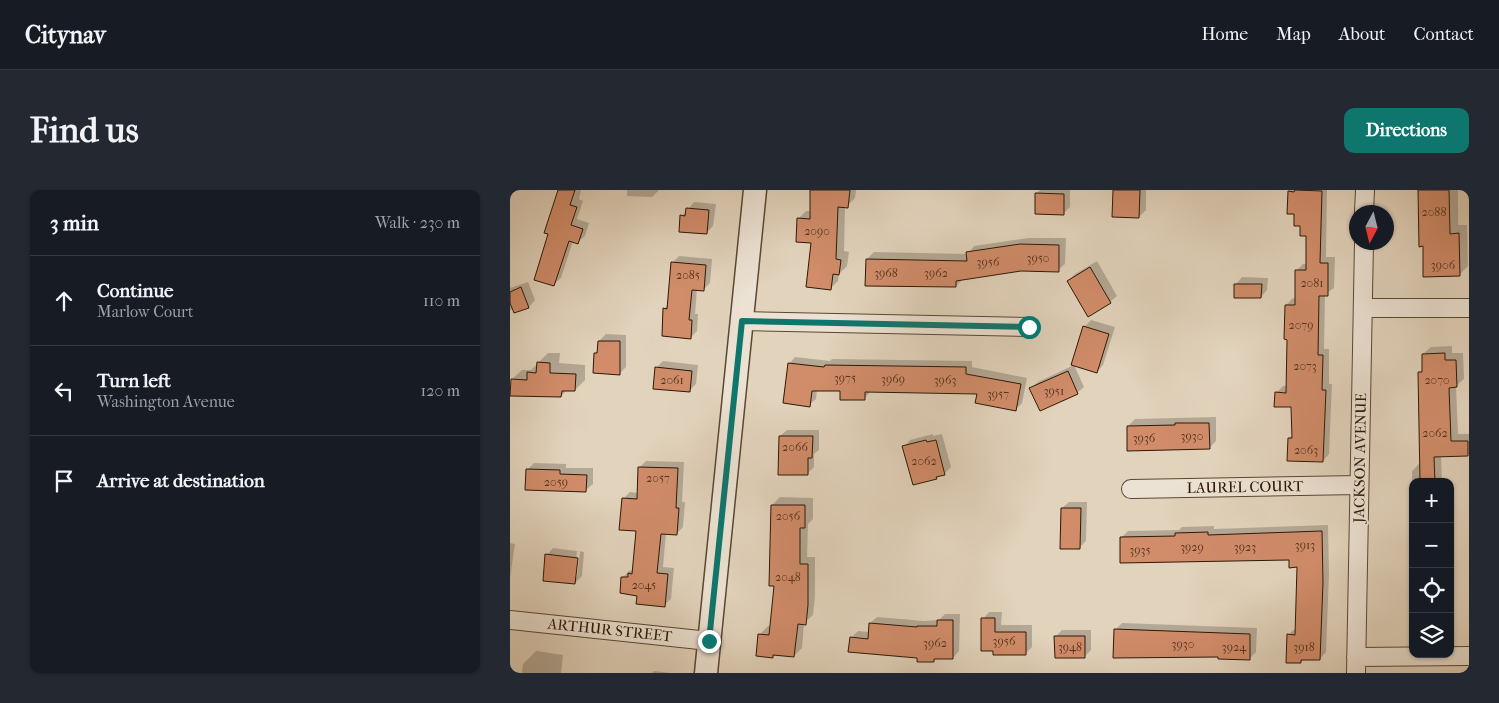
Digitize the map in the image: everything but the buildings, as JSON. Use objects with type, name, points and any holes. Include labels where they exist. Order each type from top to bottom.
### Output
[{"type":"street","points":[[706,673],[755,190]]},
{"type":"street","points":[[1364,205],[1365,190]]},
{"type":"street","name":"JACKSON AVENUE","points":[[1356,665],[1364,250]]},
{"type":"street","points":[[1363,308],[1469,308]]},
{"type":"street","points":[[742,321],[1029,327]]},
{"type":"street","name":"LAUREL COURT","points":[[1132,489],[1359,485]]},
{"type":"street","name":"ARTHUR STREET","points":[[510,620],[709,641]]},
{"type":"street","points":[[1356,665],[1469,656]]},
{"type":"route","points":[[709,641],[742,321],[1029,327]]}]
